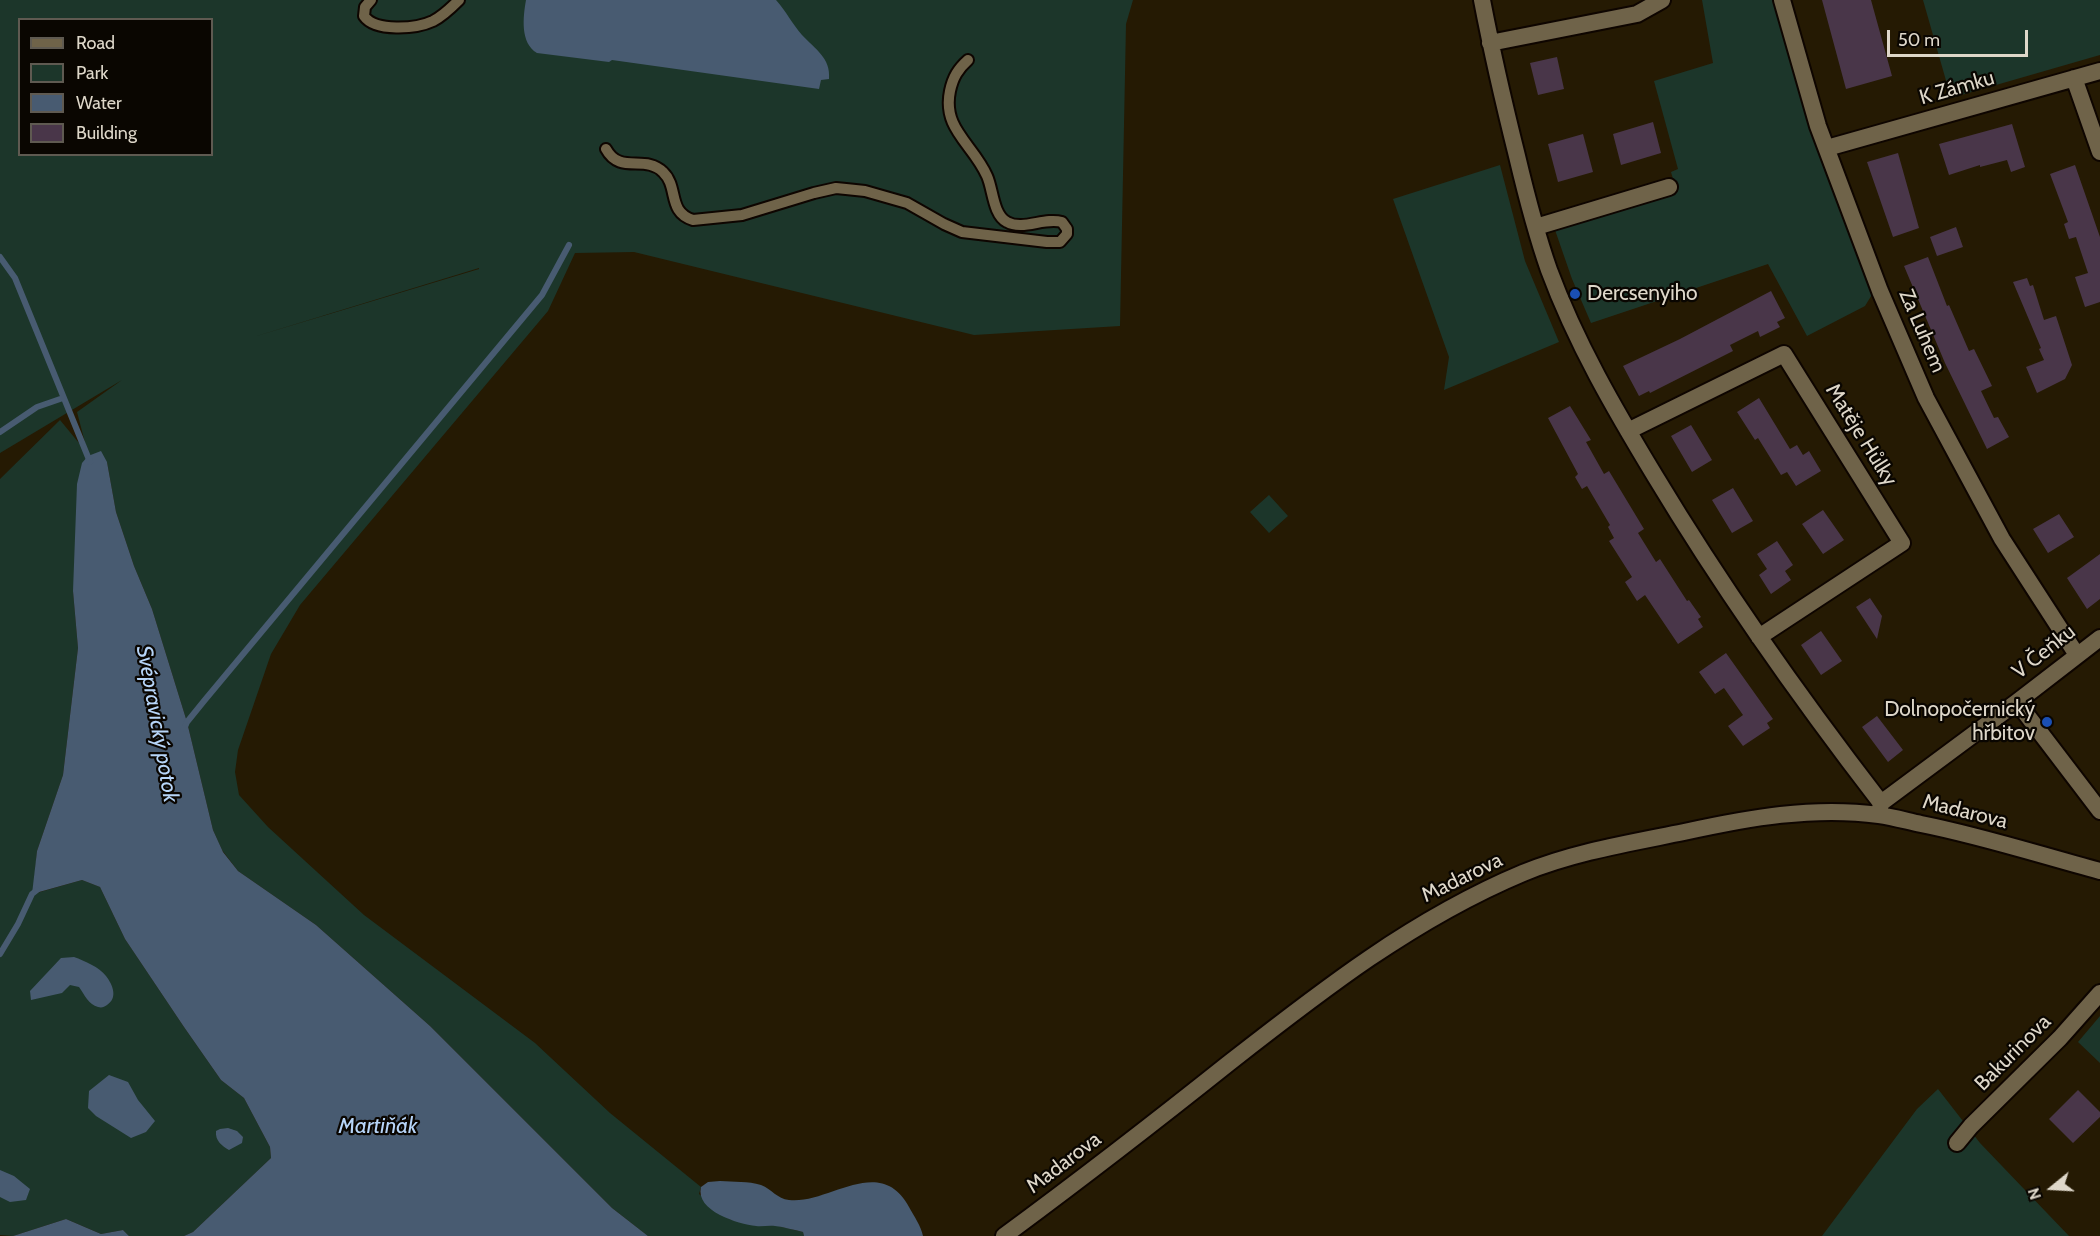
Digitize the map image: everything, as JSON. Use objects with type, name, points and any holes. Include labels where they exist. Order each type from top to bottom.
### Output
[{"type":"street","points":[[1482,0],[1490,43],[1536,226],[1550,271],[1588,359],[1628,431],[1714,570],[1880,809]]},
{"type":"street","points":[[1490,43],[1662,0]]},
{"type":"street","name":"Za Luhem","points":[[1782,0],[1810,103],[1880,291],[1926,398],[2002,539],[2077,655]]},
{"type":"street","name":"K Zámku","points":[[1827,148],[2100,71]]},
{"type":"street","points":[[2074,78],[2100,152]]},
{"type":"street","points":[[1536,226],[1669,187]]},
{"type":"street","name":"Matěje Hůlky","points":[[1628,431],[1784,354],[1902,543],[1760,637]]},
{"type":"street","name":"V Čeňku","points":[[1880,809],[2100,638]]},
{"type":"street","name":"V Čeňku","points":[[2017,702],[2100,811]]},
{"type":"street","name":"Madarova","points":[[1004,1236],[1363,961],[1447,909],[1495,885],[1564,859],[1729,822],[1773,815],[1880,809],[2100,871]]},
{"type":"street","name":"Bakurinova","points":[[1957,1143],[1971,1126],[2060,1038],[2100,993]]},
{"type":"lane","points":[[371,0],[365,7],[364,16],[373,24],[380,26],[424,25],[440,17],[459,0]]},
{"type":"lane","points":[[606,149],[615,160],[628,164],[650,164],[661,170],[669,180],[678,210],[686,218],[693,220],[742,215],[836,188],[865,191],[907,203],[962,232],[1060,242],[1067,234],[1067,229],[1062,222],[1050,220],[1014,224],[1004,220],[998,211],[983,167],[952,122],[948,107],[952,82],[958,70],[968,60]]},
{"type":"green space","points":[[0,0],[1133,0],[1126,24],[1120,326],[974,335],[634,252],[575,253],[548,311],[300,605],[271,654],[238,750],[235,772],[239,795],[268,827],[364,915],[535,1043],[610,1113],[701,1187],[699,1194],[729,1219],[758,1226],[774,1225],[803,1232],[804,1236],[648,1236],[612,1208],[430,1026],[316,925],[238,871],[222,850],[213,830],[187,722],[152,609],[134,566],[116,512],[107,462],[73,591],[78,648],[63,775],[37,851],[33,894],[82,880],[100,887],[125,939],[184,1027],[221,1080],[244,1098],[270,1147],[271,1158],[193,1232],[184,1236],[129,1236],[123,1230],[101,1234],[66,1219],[13,1236],[0,1235],[0,479],[60,420],[88,454],[77,412],[122,380],[0,453]],"holes":[[[479,268],[479,269],[250,338]]]},
{"type":"green space","points":[[1702,0],[1774,0],[1801,96],[1873,293],[1865,306],[1807,336],[1768,264],[1591,323],[1572,279],[1555,230],[1561,226],[1677,193],[1671,172],[1678,169],[1654,81],[1713,63]]},
{"type":"green space","points":[[1923,0],[2100,0],[2100,55],[1951,98]]},
{"type":"green space","points":[[1500,165],[1525,261],[1559,342],[1444,390],[1449,357],[1393,199]]},
{"type":"green space","points":[[1269,495],[1288,516],[1269,533],[1250,512]]},
{"type":"green space","points":[[2100,1016],[2100,1063],[2078,1042]]},
{"type":"green space","points":[[1938,1089],[1980,1143],[2069,1236],[1822,1236],[1917,1109]]},
{"type":"water","points":[[526,0],[776,0],[825,60],[829,79],[821,80],[819,89],[612,60],[609,62],[537,53],[525,36]]},
{"type":"water","name":"Martiňák","points":[[101,451],[107,462],[116,512],[134,566],[152,609],[187,722],[213,830],[223,852],[238,871],[316,925],[430,1026],[612,1208],[648,1236],[184,1236],[193,1232],[271,1158],[270,1147],[244,1098],[221,1080],[125,939],[100,887],[82,880],[32,894],[37,851],[63,775],[78,648],[73,591],[77,484],[82,463],[88,456]]},
{"type":"water","points":[[74,957],[96,967],[111,983],[113,995],[107,1005],[95,1006],[79,987],[70,985],[62,993],[31,1000],[30,991],[61,958]]},
{"type":"water","points":[[109,1075],[128,1082],[138,1100],[155,1121],[146,1132],[131,1138],[96,1116],[88,1108],[89,1091]]},
{"type":"water","points":[[228,1128],[237,1131],[243,1137],[242,1143],[229,1150],[219,1143],[216,1135],[216,1131]]},
{"type":"water","points":[[0,1170],[14,1176],[30,1189],[26,1200],[10,1202],[0,1197]]},
{"type":"water","points":[[708,1182],[761,1185],[781,1198],[789,1200],[804,1200],[869,1182],[884,1184],[897,1191],[909,1207],[923,1236],[804,1236],[803,1232],[785,1228],[739,1222],[711,1209],[701,1195],[701,1187]]},
{"type":"water","points":[[66,1219],[101,1234],[123,1230],[129,1236],[13,1236]]},
{"type":"building","points":[[1822,0],[1871,0],[1892,76],[1846,89]]},
{"type":"building","points":[[1557,57],[1564,89],[1538,95],[1530,63]]},
{"type":"building","points":[[1653,122],[1661,153],[1621,165],[1613,134]]},
{"type":"building","points":[[2012,124],[2025,167],[2011,172],[2007,160],[1980,167],[1980,165],[1949,175],[1939,144]]},
{"type":"building","points":[[1583,134],[1593,172],[1558,182],[1548,144]]},
{"type":"building","points":[[1898,153],[1919,228],[1893,237],[1867,162]]},
{"type":"building","points":[[2075,165],[2100,237],[2100,302],[2085,307],[2075,277],[2088,273],[2076,237],[2069,239],[2064,224],[2068,222],[2050,174]]},
{"type":"building","points":[[1956,227],[1963,247],[1937,256],[1930,237]]},
{"type":"building","points":[[1928,257],[1947,306],[1949,305],[1969,351],[1974,349],[1992,386],[1981,391],[1994,418],[1998,417],[2009,437],[1987,449],[1945,363],[1904,266]]},
{"type":"building","points":[[2027,278],[2030,286],[2033,285],[2044,320],[2056,316],[2072,365],[2065,379],[2037,393],[2026,367],[2044,360],[2013,282]]},
{"type":"building","points":[[1771,291],[1785,318],[1777,322],[1780,327],[1760,337],[1758,331],[1730,345],[1733,351],[1650,393],[1649,391],[1639,396],[1623,366]]},
{"type":"building","points":[[1759,398],[1790,449],[1797,445],[1803,455],[1809,451],[1821,471],[1796,486],[1787,472],[1781,475],[1758,438],[1755,440],[1737,412]]},
{"type":"building","points":[[1570,406],[1591,440],[1586,442],[1604,474],[1609,471],[1644,529],[1638,533],[1656,562],[1660,559],[1687,601],[1689,600],[1701,617],[1698,619],[1703,627],[1678,644],[1645,595],[1637,601],[1625,582],[1632,577],[1609,541],[1614,538],[1608,527],[1610,525],[1587,486],[1582,489],[1575,477],[1578,474],[1548,418]]},
{"type":"building","points":[[1691,425],[1712,460],[1692,472],[1671,436]]},
{"type":"building","points":[[1733,488],[1753,521],[1732,533],[1712,500]]},
{"type":"building","points":[[1823,510],[1844,540],[1823,554],[1802,524]]},
{"type":"building","points":[[2059,514],[2074,537],[2048,553],[2033,529]]},
{"type":"building","points":[[1777,541],[1793,565],[1785,571],[1791,580],[1771,594],[1759,575],[1767,569],[1757,554]]},
{"type":"building","points":[[2100,554],[2100,599],[2087,609],[2067,578]]},
{"type":"building","points":[[1870,598],[1882,616],[1877,639],[1856,607]]},
{"type":"building","points":[[1821,631],[1842,661],[1821,675],[1801,645]]},
{"type":"building","points":[[1726,653],[1773,719],[1767,723],[1770,728],[1743,746],[1728,726],[1743,715],[1724,688],[1715,694],[1699,672]]},
{"type":"building","points":[[1877,716],[1903,750],[1888,762],[1862,727]]},
{"type":"building","points":[[2078,1090],[2100,1112],[2100,1117],[2073,1143],[2049,1119]]},
{"type":"waterway","points":[[184,729],[204,701],[542,295],[569,245]]},
{"type":"waterway","name":"Svépravický potok","points":[[0,257],[15,278],[90,462]]},
{"type":"waterway","points":[[0,432],[37,407],[63,398]]},
{"type":"waterway","points":[[0,954],[32,894],[37,890]]},
{"type":"place","name":"Dercsenyiho","points":[[1575,294]]},
{"type":"place","name":"Dolnopočernický hřbitov","points":[[2047,722]]}]
